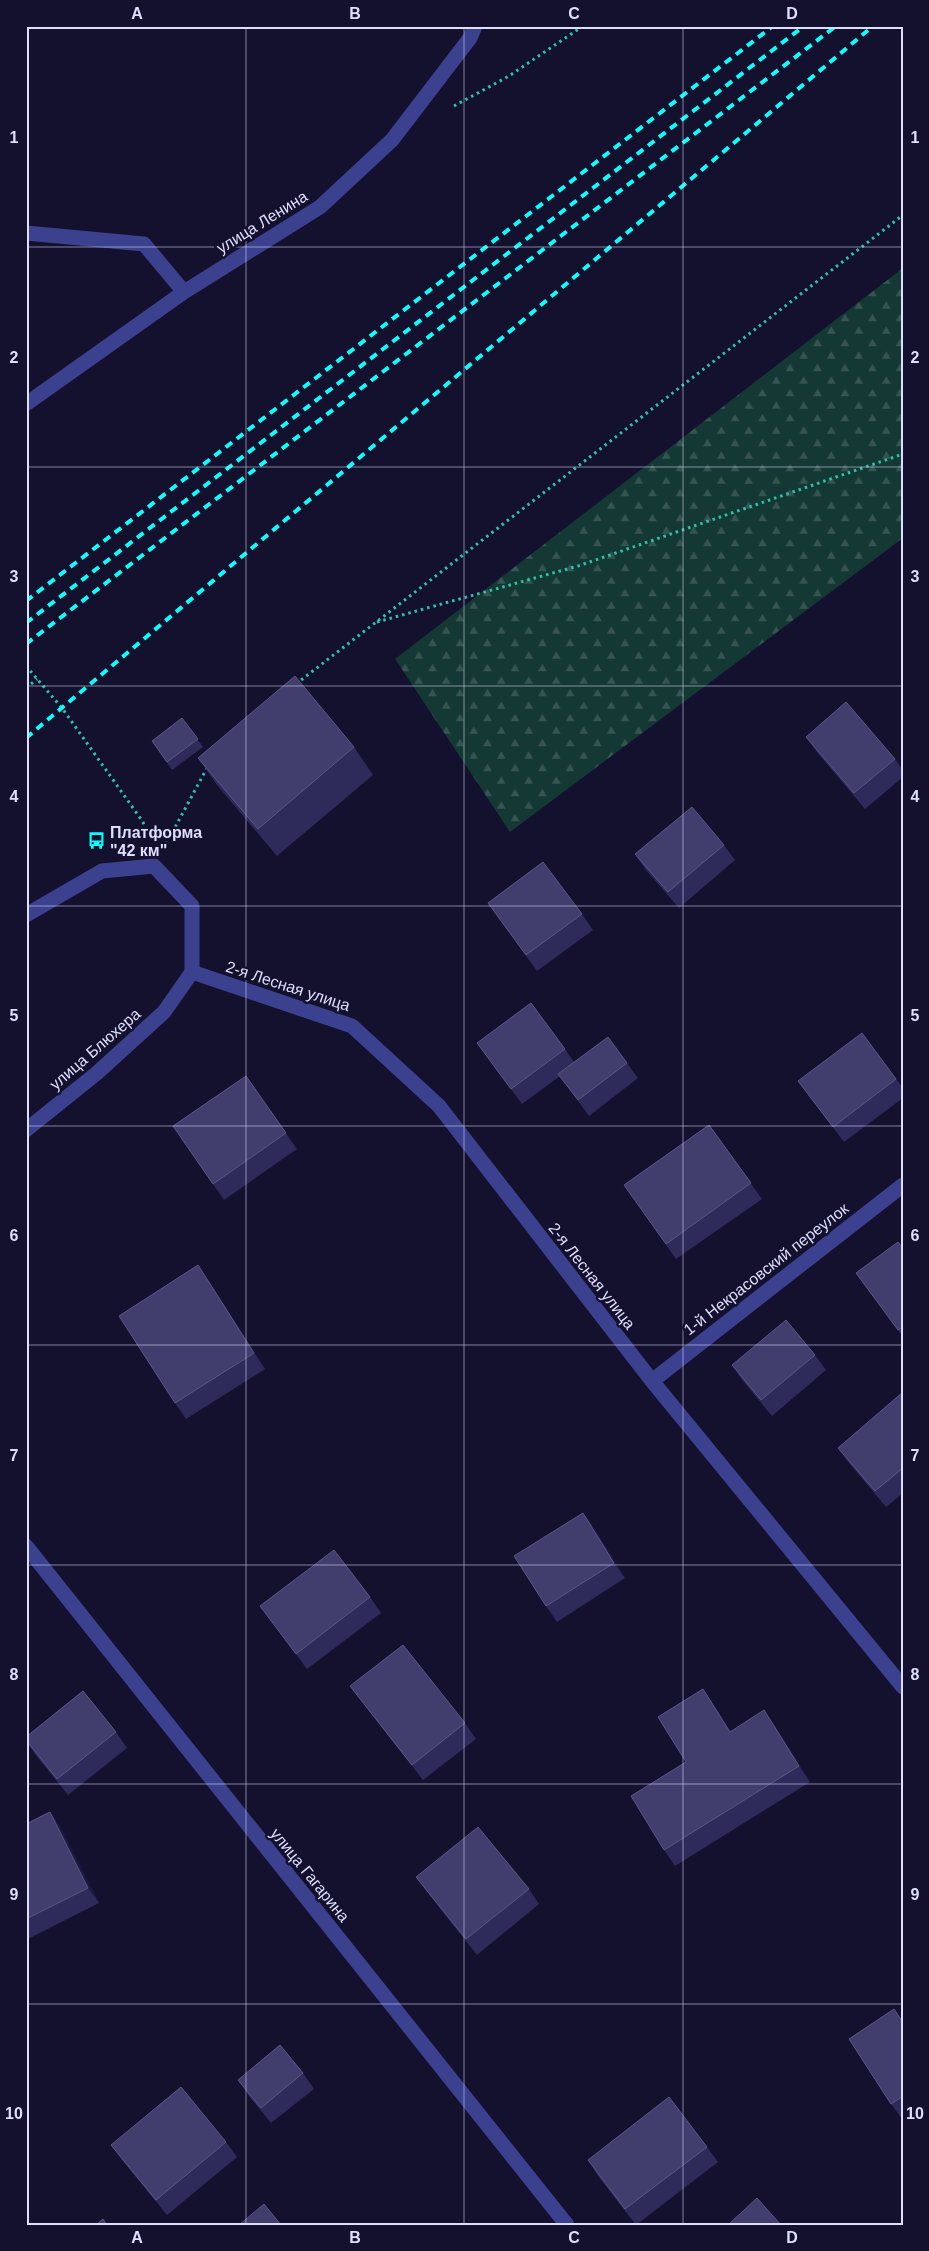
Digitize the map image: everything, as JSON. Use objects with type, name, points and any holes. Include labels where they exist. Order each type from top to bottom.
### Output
[{"type":"street","name":"улица Ленина","points":[[26,404],[184,292],[320,207],[392,140],[470,38],[475,26]]},
{"type":"street","points":[[26,233],[144,244],[184,292]]},
{"type":"street","points":[[26,915],[102,871],[154,866],[192,906],[192,972]]},
{"type":"street","name":"улица Блюхера","points":[[26,1130],[97,1073],[164,1012],[192,972]]},
{"type":"street","name":"2-я Лесная улица","points":[[192,972],[352,1026],[439,1106],[652,1381],[903,1687]]},
{"type":"street","name":"1-й Некрасовский переулок","points":[[652,1381],[903,1185]]},
{"type":"street","name":"улица Гагарина","points":[[26,1546],[566,2225]]},
{"type":"path","points":[[450,108],[509,76],[583,26]]},
{"type":"path","points":[[293,686],[903,215]]},
{"type":"path","points":[[376,623],[578,566],[903,454]]},
{"type":"path","points":[[26,666],[62,708],[143,822],[154,866]]},
{"type":"path","points":[[26,688],[37,679]]},
{"type":"path","points":[[154,866],[211,761]]},
{"type":"green space","points":[[903,268],[903,538],[510,832],[395,659]]},
{"type":"building","points":[[295,676],[354,747],[258,829],[198,758]]},
{"type":"building","points":[[846,702],[895,759],[854,793],[806,737]]},
{"type":"building","points":[[182,718],[198,739],[167,762],[152,741]]},
{"type":"building","points":[[692,807],[724,845],[668,892],[635,854]]},
{"type":"building","points":[[543,862],[582,914],[526,955],[488,903]]},
{"type":"building","points":[[531,1003],[565,1049],[511,1089],[477,1043]]},
{"type":"building","points":[[862,1033],[896,1079],[833,1127],[798,1081]]},
{"type":"building","points":[[608,1037],[627,1063],[578,1100],[558,1074]]},
{"type":"building","points":[[246,1076],[286,1133],[213,1184],[173,1126]]},
{"type":"building","points":[[709,1125],[751,1183],[666,1244],[624,1185]]},
{"type":"building","points":[[898,1242],[903,1248],[903,1327],[898,1330],[856,1273]]},
{"type":"building","points":[[198,1265],[254,1353],[175,1403],[119,1316]]},
{"type":"building","points":[[786,1320],[815,1355],[761,1400],[732,1365]]},
{"type":"building","points":[[903,1392],[903,1468],[875,1491],[838,1448]]},
{"type":"building","points":[[583,1513],[614,1563],[546,1606],[514,1556]]},
{"type":"building","points":[[334,1550],[370,1597],[296,1654],[260,1606]]},
{"type":"building","points":[[403,1645],[465,1723],[412,1765],[350,1686]]},
{"type":"building","points":[[703,1689],[730,1732],[764,1710],[799,1766],[664,1850],[631,1796],[686,1762],[658,1717]]},
{"type":"building","points":[[83,1691],[116,1732],[57,1779],[26,1740],[26,1737]]},
{"type":"building","points":[[50,1812],[88,1888],[26,1919],[26,1824]]},
{"type":"building","points":[[478,1827],[529,1889],[466,1939],[416,1877]]},
{"type":"building","points":[[894,2009],[903,2023],[903,2096],[891,2104],[849,2039]]},
{"type":"building","points":[[280,2045],[303,2073],[261,2108],[238,2080]]},
{"type":"building","points":[[181,2087],[226,2142],[156,2200],[111,2145]]},
{"type":"building","points":[[669,2097],[707,2147],[625,2209],[588,2160]]},
{"type":"building","points":[[757,2198],[781,2225],[728,2225]]},
{"type":"building","points":[[264,2204],[281,2225],[239,2225]]},
{"type":"building","points":[[103,2219],[107,2225],[96,2225]]},
{"type":"railway","points":[[26,601],[773,26]]},
{"type":"railway","points":[[26,623],[804,26]]},
{"type":"railway","points":[[26,644],[836,26]]},
{"type":"railway","points":[[26,738],[873,26]]},
{"type":"place","name":"Платформа \"42 км\"","points":[[96,841]]}]
